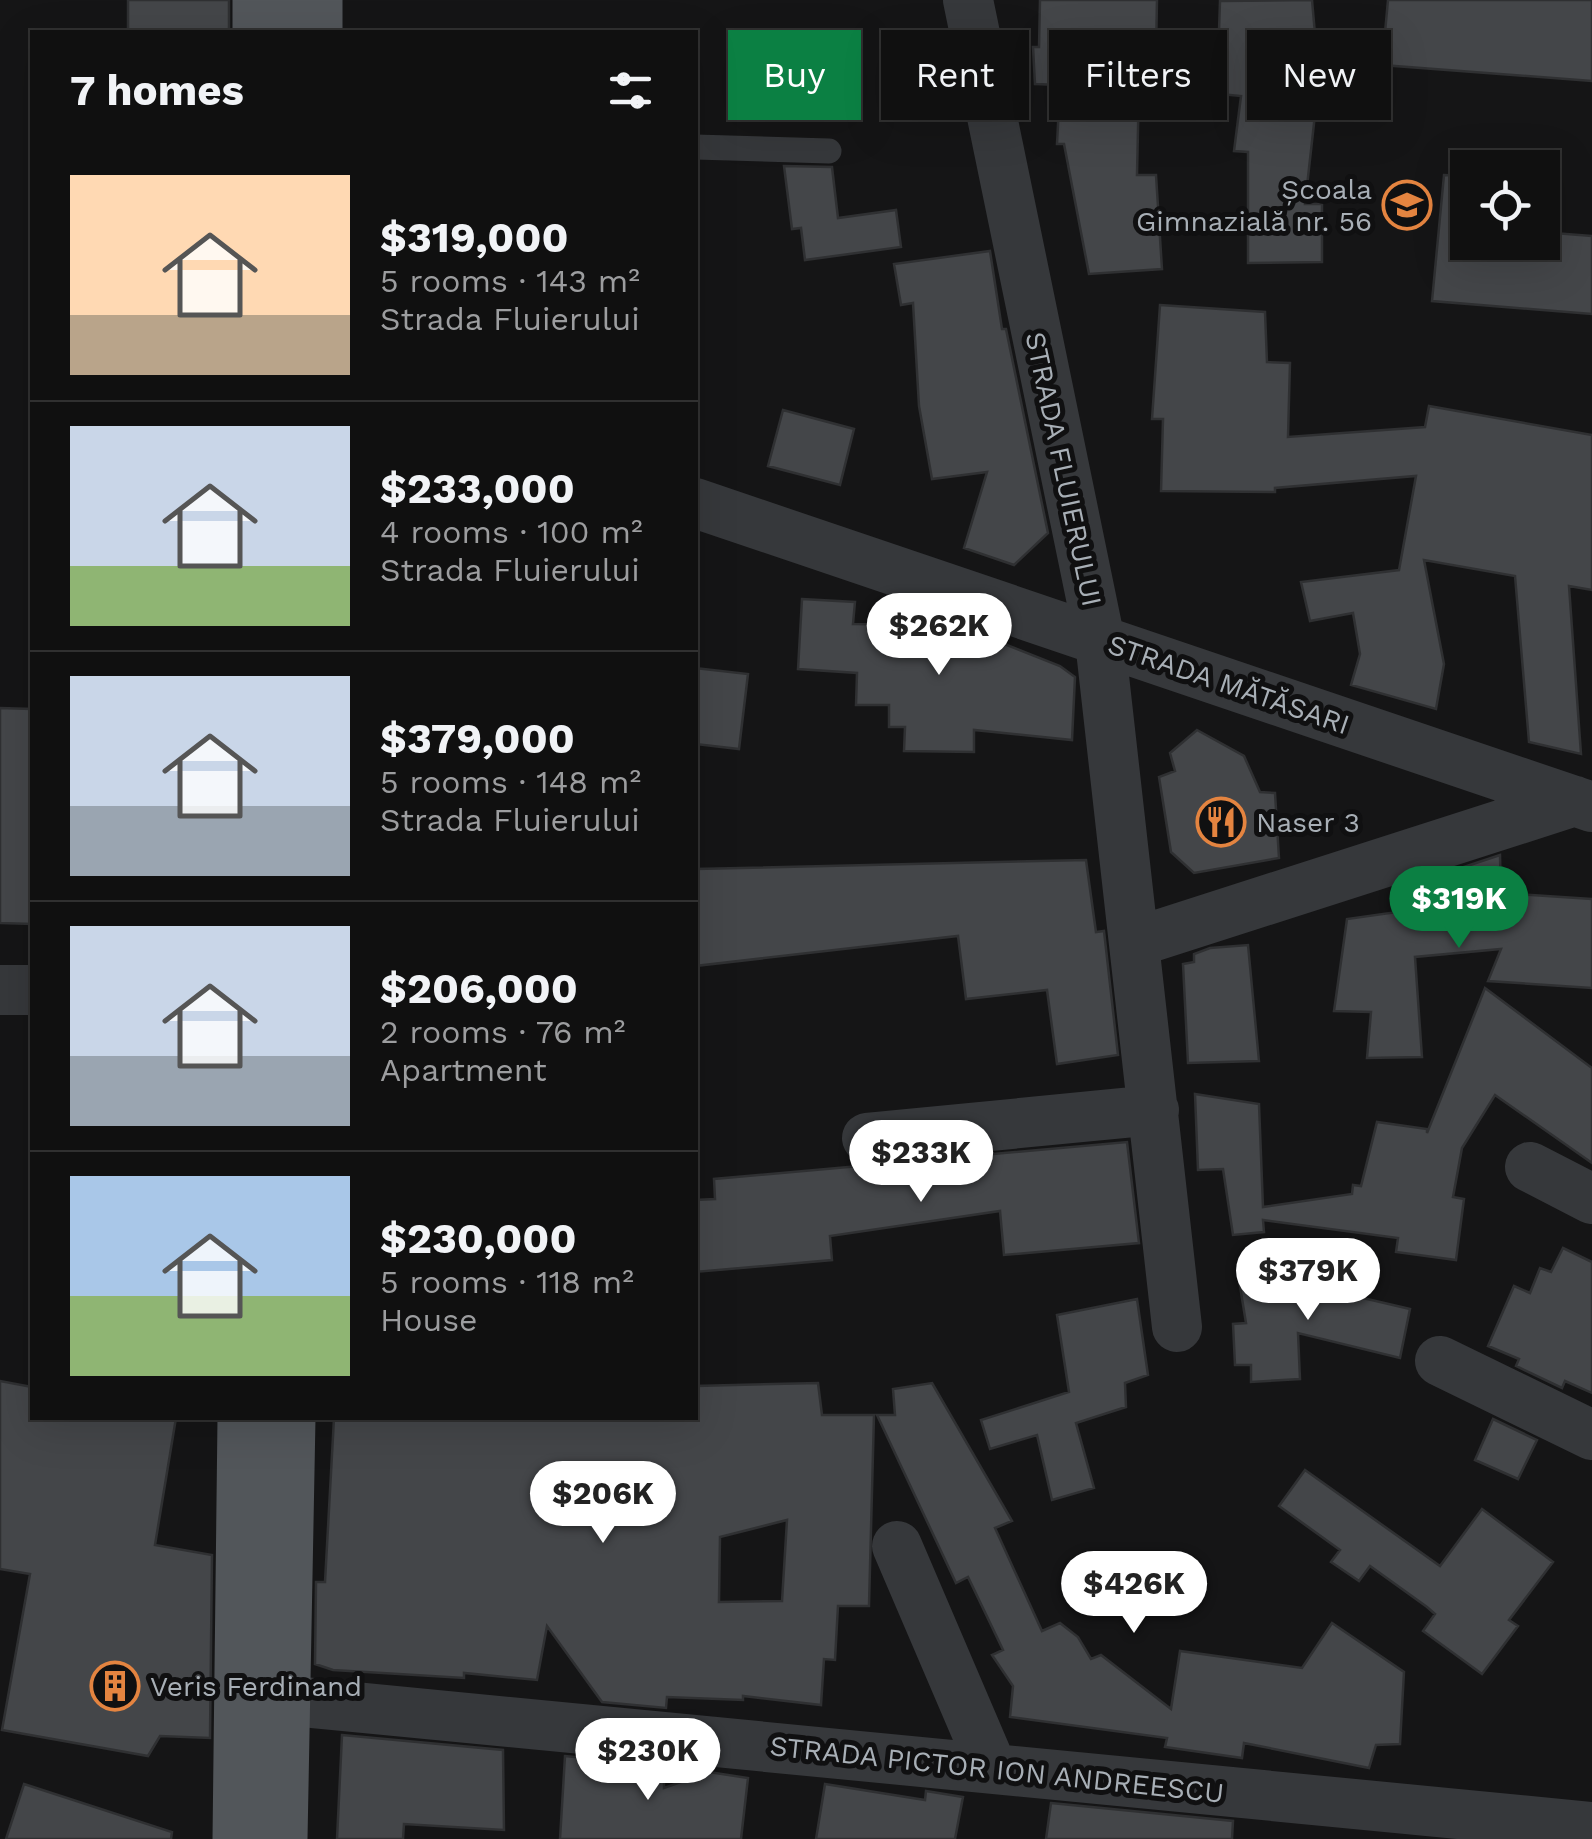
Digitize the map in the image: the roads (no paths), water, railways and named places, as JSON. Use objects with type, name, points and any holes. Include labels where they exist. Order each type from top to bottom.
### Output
[{"type":"main road","points":[[260,0],[260,30]]},
{"type":"main road","points":[[314,30],[315,0]]},
{"type":"main road","points":[[240,1839],[245,1420]]},
{"type":"main road","points":[[280,1839],[288,1420]]},
{"type":"street","name":"STRADA FLUIERULUI","points":[[968,0],[1100,641],[1178,1328]]},
{"type":"street","name":"STRADA MĂTĂSARI","points":[[698,504],[1583,804]]},
{"type":"street","points":[[1136,942],[1583,804]]},
{"type":"street","points":[[0,990],[30,990]]},
{"type":"street","points":[[868,1138],[1154,1110]]},
{"type":"street","points":[[1530,1166],[1592,1199]]},
{"type":"street","points":[[1440,1360],[1592,1434]]},
{"type":"street","points":[[896,1546],[992,1768]]},
{"type":"street","name":"STRADA PICTOR ION ANDREESCU","points":[[282,1700],[992,1768],[1252,1817],[1592,1827]]},
{"type":"lane","points":[[698,147],[829,151]]},
{"type":"place","name":"Școala Gimnazială nr. 56","points":[[1407,205]]},
{"type":"place","name":"Naser 3","points":[[1221,822]]},
{"type":"place","name":"Veris Ferdinand","points":[[115,1686]]}]
